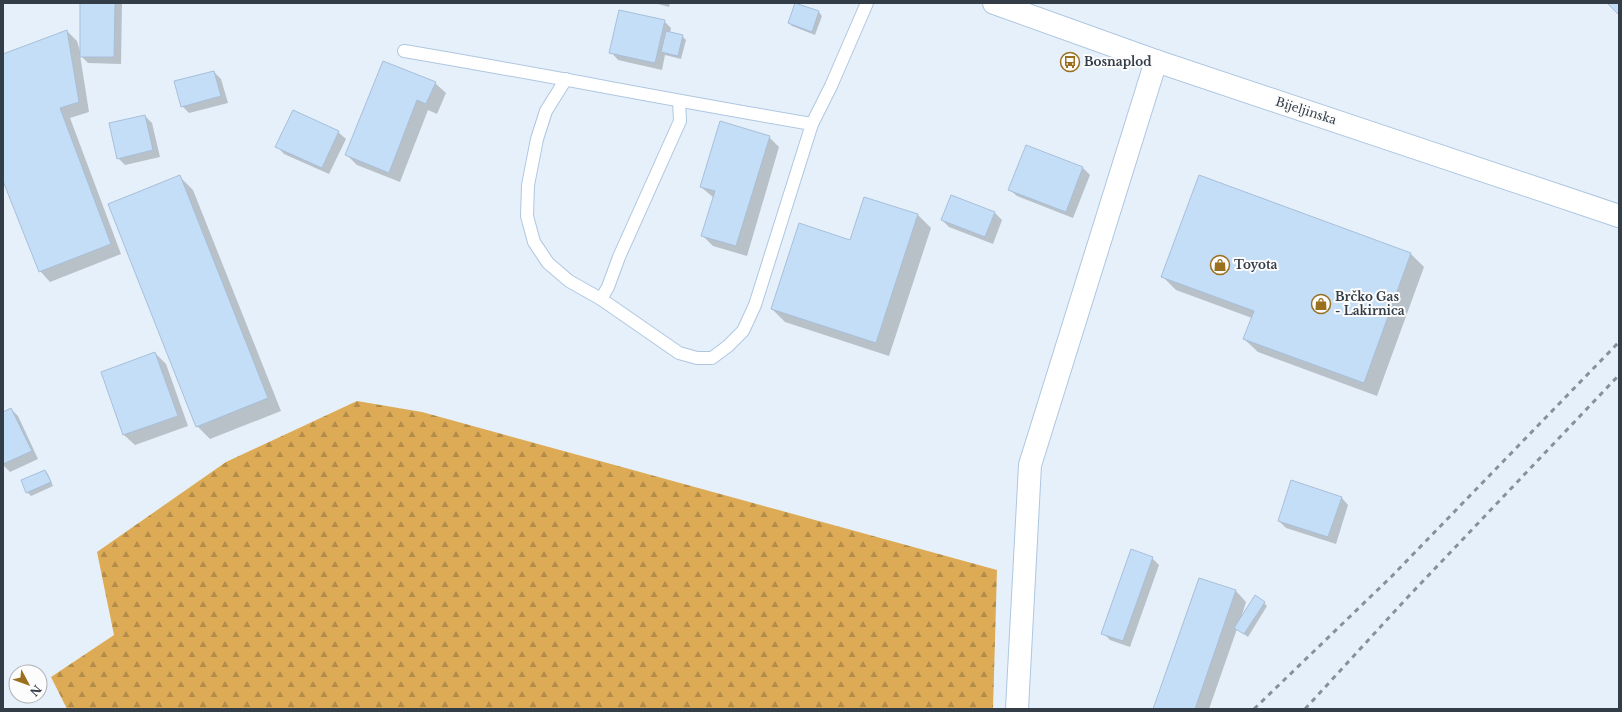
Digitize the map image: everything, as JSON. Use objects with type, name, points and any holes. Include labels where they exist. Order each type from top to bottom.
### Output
[{"type":"street","name":"Bijeljinska","points":[[994,3],[1156,61],[1619,216]]},
{"type":"street","points":[[1017,709],[1030,465],[1156,61]]},
{"type":"lane","points":[[566,79],[546,111],[537,139],[528,185],[528,216],[534,242],[548,263],[569,281],[601,299],[679,353],[697,358],[712,358],[728,346],[743,331],[755,305],[812,124],[831,86],[867,3]]},
{"type":"lane","points":[[404,51],[566,79],[679,102],[812,124]]},
{"type":"lane","points":[[601,299],[608,287],[619,257],[680,121],[679,102]]},
{"type":"green space","points":[[357,401],[422,412],[997,570],[993,709],[67,709],[51,677],[114,635],[97,552],[226,462]]},
{"type":"building","points":[[80,3],[115,3],[114,57],[80,57]]},
{"type":"building","points":[[795,3],[819,11],[812,32],[788,23]]},
{"type":"building","points":[[1607,3],[1619,3],[1619,15]]},
{"type":"building","points":[[619,10],[665,20],[655,63],[609,53]]},
{"type":"building","points":[[67,30],[79,102],[60,108],[111,244],[39,272],[3,181],[3,54]]},
{"type":"building","points":[[666,31],[683,35],[678,56],[661,52]]},
{"type":"building","points":[[383,61],[436,82],[426,104],[417,100],[389,173],[345,155]]},
{"type":"building","points":[[214,71],[221,96],[181,107],[174,81]]},
{"type":"building","points":[[293,110],[339,131],[322,168],[275,147]]},
{"type":"building","points":[[145,115],[153,150],[117,159],[109,123]]},
{"type":"building","points":[[720,121],[770,136],[736,246],[701,236],[715,191],[700,187]]},
{"type":"building","points":[[1026,145],[1083,167],[1066,212],[1008,190]]},
{"type":"building","points":[[180,175],[268,398],[196,427],[108,204]]},
{"type":"building","points":[[1199,175],[1411,253],[1364,383],[1243,339],[1254,311],[1161,277]]},
{"type":"building","points":[[951,195],[995,212],[985,237],[941,220]]},
{"type":"building","points":[[864,197],[918,214],[876,343],[771,309],[799,223],[850,240]]},
{"type":"building","points":[[155,352],[178,416],[123,435],[101,372]]},
{"type":"building","points":[[11,408],[32,451],[3,464],[3,412]]},
{"type":"building","points":[[45,470],[51,482],[26,493],[21,480]]},
{"type":"building","points":[[1291,480],[1342,497],[1328,537],[1278,521]]},
{"type":"building","points":[[1131,549],[1153,557],[1123,641],[1101,634]]},
{"type":"building","points":[[1199,578],[1236,590],[1195,709],[1153,709]]},
{"type":"building","points":[[1255,595],[1265,602],[1244,634],[1234,628]]},
{"type":"railway","points":[[1254,709],[1392,576],[1619,342]]},
{"type":"railway","points":[[1305,709],[1406,599],[1619,375]]},
{"type":"place","name":"Bosnaplod","points":[[1070,62]]},
{"type":"place","name":"Toyota","points":[[1220,265]]},
{"type":"place","name":"Brčko Gas - Lakirnica","points":[[1321,304]]}]
